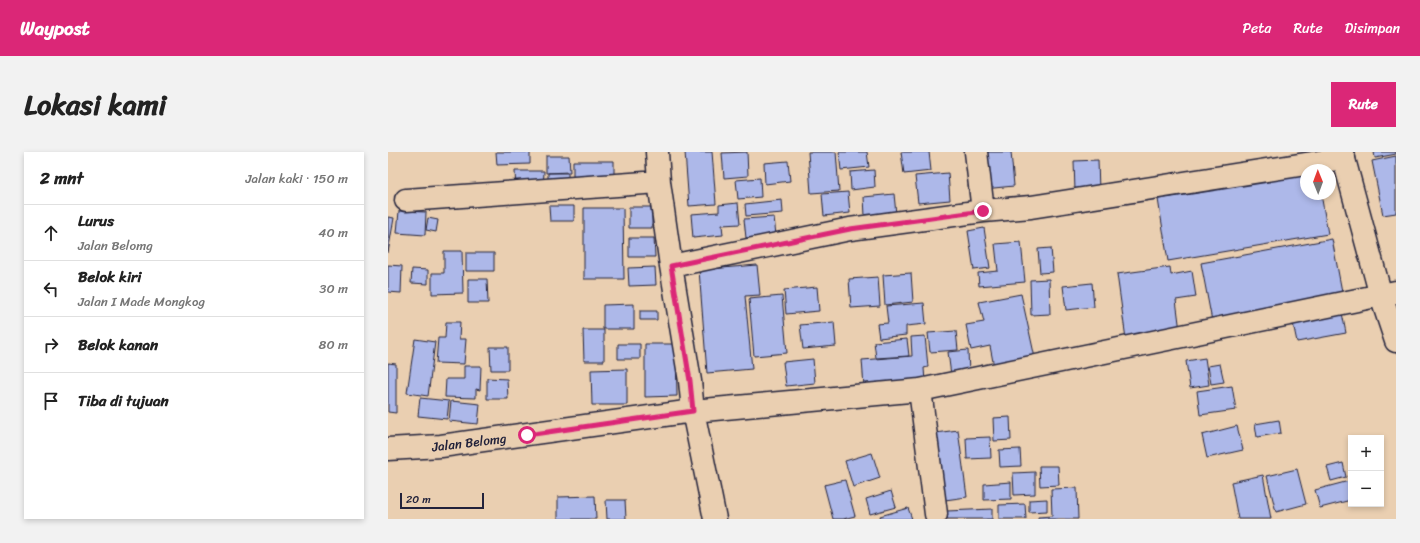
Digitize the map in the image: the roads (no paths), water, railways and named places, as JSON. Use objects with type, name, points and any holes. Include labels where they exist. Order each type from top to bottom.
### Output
[{"type":"main road","points":[[657,152],[659,182],[690,381],[693,411],[715,519]]},
{"type":"main road","points":[[976,152],[983,211]]},
{"type":"main road","points":[[671,266],[850,229],[1031,206],[1343,155],[1388,294],[1396,341]]},
{"type":"main road","points":[[406,200],[659,182]]},
{"type":"main road","name":"Jalan Belomg","points":[[388,449],[441,446],[693,411],[920,390],[1388,294]]},
{"type":"main road","points":[[920,390],[936,514]]}]
